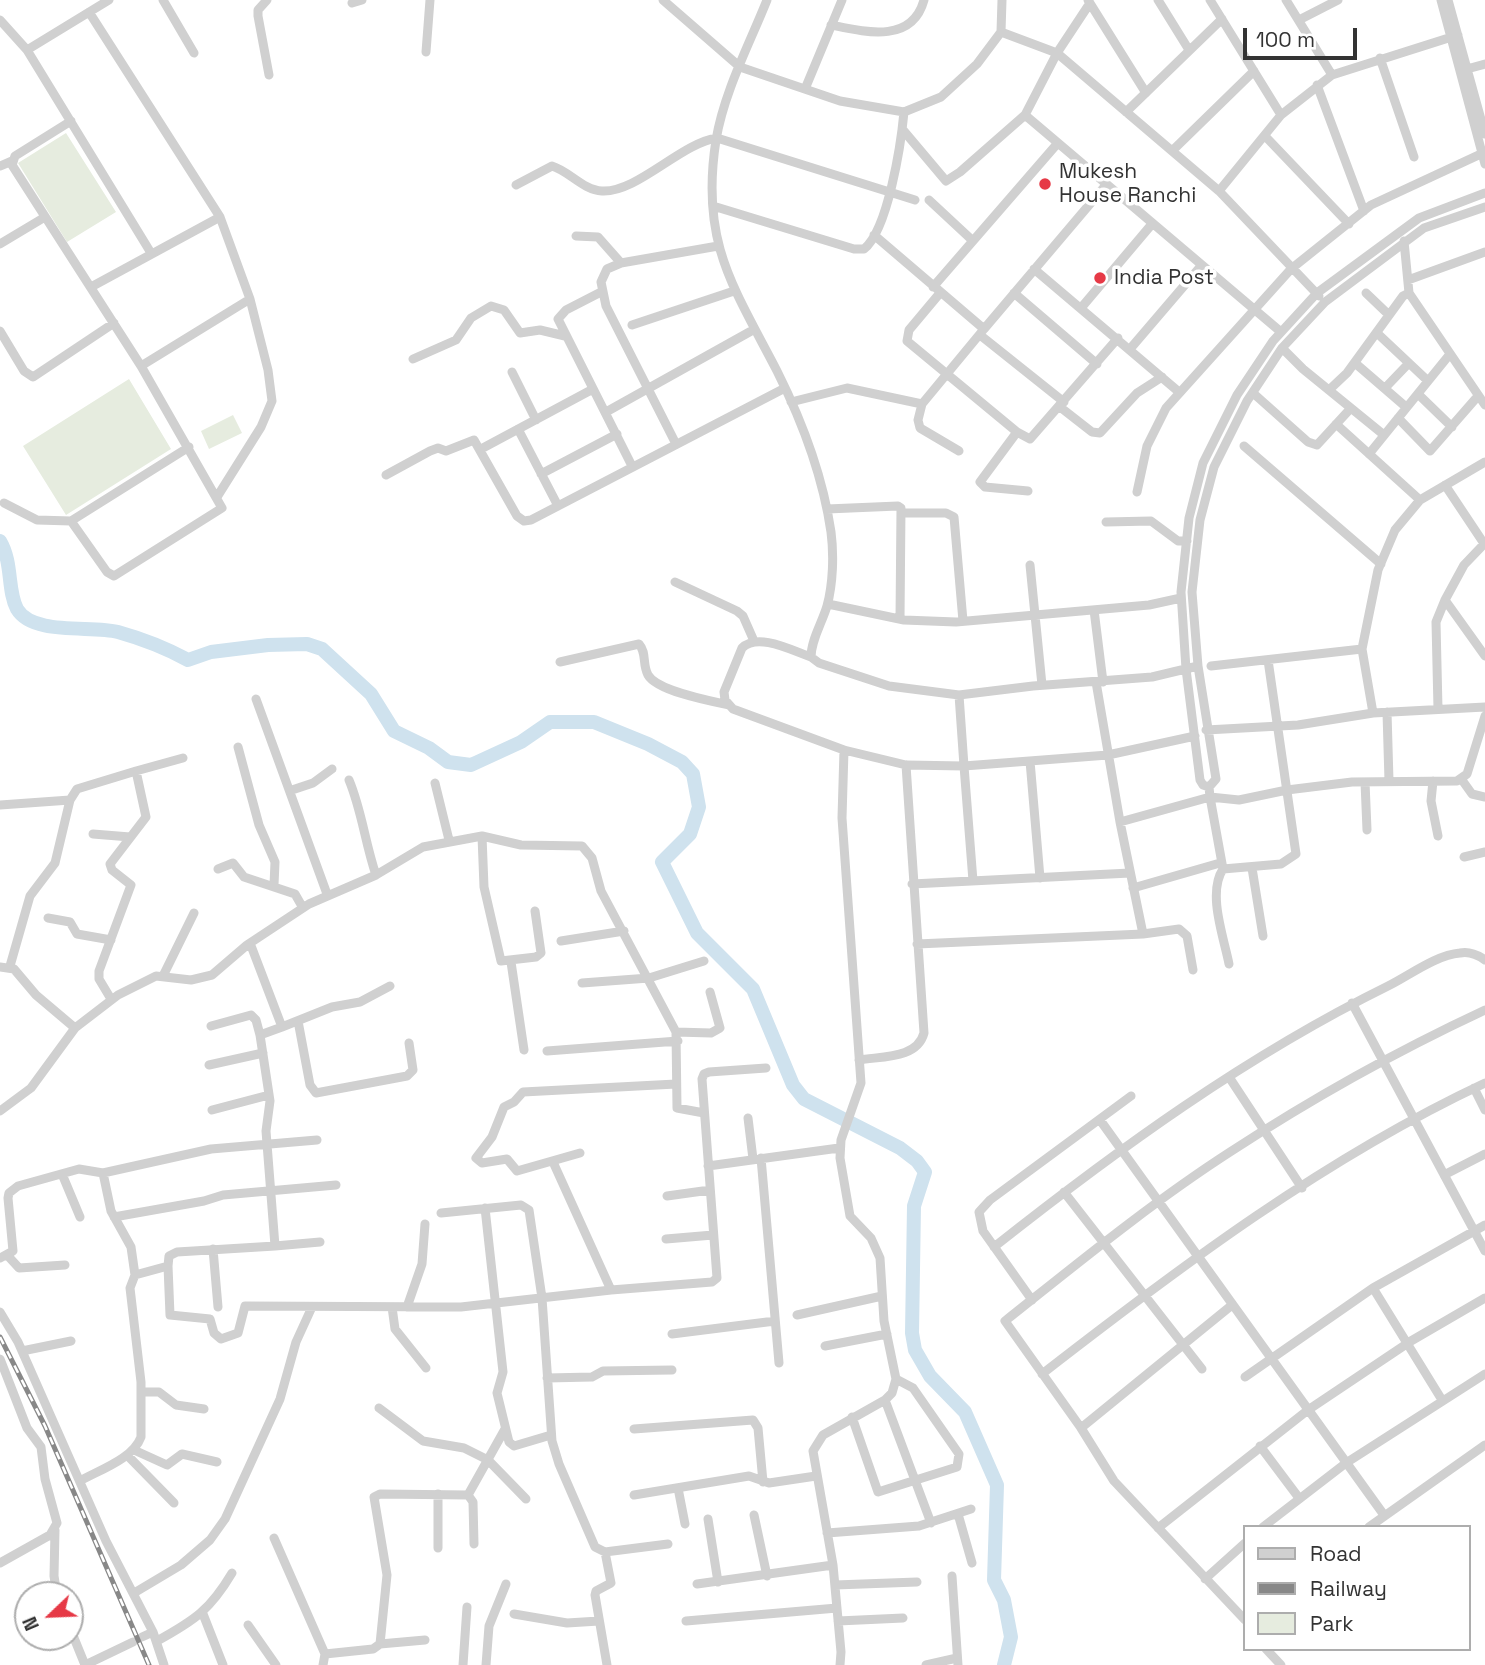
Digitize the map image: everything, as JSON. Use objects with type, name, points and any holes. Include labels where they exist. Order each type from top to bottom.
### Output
[{"type":"street","points":[[27,50],[108,0]]},
{"type":"street","points":[[163,0],[194,53]]},
{"type":"street","points":[[267,0],[258,10],[258,16],[269,75]]},
{"type":"street","points":[[426,52],[430,0]]},
{"type":"street","points":[[663,0],[740,67],[855,104],[904,112],[929,104],[950,90],[977,64],[1000,32],[1002,0]]},
{"type":"street","points":[[767,0],[740,67],[717,138],[713,206],[718,246],[734,291],[785,388],[817,468],[827,509],[832,561],[828,604],[811,657]]},
{"type":"street","points":[[805,89],[842,0]]},
{"type":"street","points":[[831,25],[873,34],[896,30],[915,19],[924,0]]},
{"type":"street","points":[[1158,0],[1189,50]]},
{"type":"street","points":[[1210,0],[1281,115]]},
{"type":"street","points":[[1286,0],[1332,75]]},
{"type":"street","points":[[1298,20],[1338,0]]},
{"type":"street","points":[[1441,0],[1467,69],[1485,134]]},
{"type":"street","points":[[1448,0],[1485,164]]},
{"type":"street","points":[[902,130],[946,181],[960,172],[1025,115],[1089,2],[1146,93]]},
{"type":"street","points":[[89,12],[220,217],[250,299],[268,370],[272,401],[261,427],[216,498]]},
{"type":"street","points":[[0,19],[27,50],[151,253]]},
{"type":"street","points":[[1126,112],[1222,19]]},
{"type":"street","points":[[1000,32],[1058,53],[1219,191],[1325,302]]},
{"type":"street","points":[[1219,191],[1281,115],[1332,75],[1454,36]]},
{"type":"street","points":[[1380,58],[1413,157]]},
{"type":"street","points":[[1467,69],[1485,64]]},
{"type":"street","points":[[1172,151],[1254,71]]},
{"type":"street","points":[[1317,85],[1364,211]]},
{"type":"street","points":[[713,206],[854,250],[866,248],[874,235],[890,192],[904,112]]},
{"type":"street","points":[[1025,115],[1281,332]]},
{"type":"street","points":[[0,166],[12,161],[71,121]]},
{"type":"street","points":[[1265,136],[1349,224]]},
{"type":"street","points":[[516,185],[552,166],[593,188],[614,189],[698,144],[717,138],[915,200]]},
{"type":"street","points":[[1056,144],[972,240],[906,336],[912,347],[1017,432],[1034,438],[1118,338]]},
{"type":"street","points":[[1137,492],[1147,446],[1166,408],[1291,269],[1364,211],[1426,178],[1484,152]]},
{"type":"street","points":[[12,161],[141,366],[222,508],[114,576],[107,572],[71,521]]},
{"type":"street","points":[[959,451],[920,428],[918,420],[922,404],[1105,185]]},
{"type":"street","points":[[1229,964],[1217,896],[1222,866],[1210,792],[1216,779],[1206,730],[1192,592],[1200,520],[1214,467],[1250,397],[1282,348],[1325,302],[1424,228],[1482,208],[1485,193]]},
{"type":"street","points":[[1462,779],[1365,782],[1287,790],[1239,800],[1210,792],[1200,780],[1186,669],[1181,598],[1187,541],[1203,463],[1237,396],[1281,332],[1317,293],[1419,218],[1485,193]]},
{"type":"street","points":[[929,200],[972,240]]},
{"type":"street","points":[[0,244],[45,217]]},
{"type":"street","points":[[91,287],[220,217]]},
{"type":"street","points":[[1081,308],[1152,224]]},
{"type":"street","points":[[874,235],[1092,432],[1100,433],[1137,393],[1162,377]]},
{"type":"street","points":[[576,236],[598,237],[621,263]]},
{"type":"street","points":[[1404,241],[1409,293],[1485,405]]},
{"type":"street","points":[[676,444],[601,292],[604,272],[621,263],[718,246]]},
{"type":"street","points":[[1408,280],[1485,252]]},
{"type":"street","points":[[1130,349],[1201,266]]},
{"type":"street","points":[[1034,269],[1179,392]]},
{"type":"street","points":[[632,325],[734,291]]},
{"type":"street","points":[[601,292],[559,315],[567,337],[632,466]]},
{"type":"street","points":[[1014,293],[1097,364]]},
{"type":"street","points":[[1366,293],[1389,315]]},
{"type":"street","points":[[1329,390],[1355,363],[1403,296],[1409,293]]},
{"type":"street","points":[[141,366],[250,299]]},
{"type":"street","points":[[413,359],[456,340],[467,321],[491,306],[504,310],[521,334],[540,330],[567,337]]},
{"type":"street","points":[[0,331],[24,371],[33,377],[114,323]]},
{"type":"street","points":[[606,412],[753,330]]},
{"type":"street","points":[[1377,333],[1428,381]]},
{"type":"street","points":[[1282,348],[1384,435]]},
{"type":"street","points":[[1369,454],[1450,354]]},
{"type":"street","points":[[1355,363],[1406,407]]},
{"type":"street","points":[[1385,388],[1409,363]]},
{"type":"street","points":[[512,372],[536,420]]},
{"type":"street","points":[[386,475],[438,448],[446,451],[474,440],[517,516],[524,522],[785,388]]},
{"type":"street","points":[[790,402],[847,388],[922,404]]},
{"type":"street","points":[[481,449],[593,389]]},
{"type":"street","points":[[1418,394],[1452,427]]},
{"type":"street","points":[[1237,396],[1250,397],[1308,442],[1317,445],[1350,408]]},
{"type":"street","points":[[1398,418],[1430,451],[1478,396]]},
{"type":"street","points":[[1336,424],[1420,500]]},
{"type":"street","points":[[518,429],[558,506]]},
{"type":"street","points":[[1017,432],[980,482],[985,487],[1028,491]]},
{"type":"street","points":[[541,474],[617,434]]},
{"type":"street","points":[[1244,446],[1381,564]]},
{"type":"street","points":[[4,503],[37,520],[71,521],[189,447]]},
{"type":"street","points":[[1373,713],[1362,649],[1381,564],[1395,530],[1420,500],[1485,462]]},
{"type":"street","points":[[1438,709],[1437,622],[1445,600],[1464,565],[1485,545],[1445,485]]},
{"type":"street","points":[[827,509],[898,506],[903,513],[900,619]]},
{"type":"street","points":[[903,513],[946,513],[954,517],[964,621]]},
{"type":"street","points":[[1106,522],[1150,521],[1178,541],[1187,541]]},
{"type":"street","points":[[1030,565],[1042,685]]},
{"type":"street","points":[[675,582],[737,611],[746,622],[754,641]]},
{"type":"street","points":[[828,604],[900,619],[964,621],[1036,617],[1181,598]]},
{"type":"street","points":[[1445,600],[1485,656]]},
{"type":"street","points":[[1094,610],[1108,755],[1143,934]]},
{"type":"street","points":[[729,705],[724,692],[742,648],[754,641],[811,657],[819,663],[889,686],[958,695],[1176,674],[1198,666]]},
{"type":"street","points":[[560,662],[639,644],[645,652],[646,672],[658,684],[729,705],[845,750],[906,765],[964,766],[1108,755],[1195,736]]},
{"type":"street","points":[[1211,666],[1362,649]]},
{"type":"street","points":[[1133,888],[1222,866],[1252,868],[1282,864],[1296,854],[1268,660]]},
{"type":"street","points":[[958,695],[973,881]]},
{"type":"street","points":[[256,699],[292,790],[327,894]]},
{"type":"street","points":[[1206,730],[1279,727],[1373,713],[1485,707]]},
{"type":"street","points":[[1387,712],[1389,781]]},
{"type":"street","points":[[1462,779],[1474,753],[1485,716]]},
{"type":"street","points":[[238,747],[259,825],[275,862],[274,885]]},
{"type":"street","points":[[840,1665],[833,1566],[813,1451],[817,1442],[852,1417],[885,1400],[892,1393],[896,1379],[887,1334],[877,1248],[850,1216],[847,1208],[840,1144],[859,1094],[842,818],[845,750]]},
{"type":"street","points":[[1474,753],[1485,754]]},
{"type":"street","points":[[75,1028],[5,966],[30,896],[55,863],[76,789],[183,758]]},
{"type":"street","points":[[1030,761],[1040,878]]},
{"type":"street","points":[[859,1060],[908,1052],[922,1042],[924,1033],[906,765]]},
{"type":"street","points":[[292,790],[313,783],[332,769]]},
{"type":"street","points":[[111,999],[98,975],[118,913],[131,885],[112,870],[110,864],[146,817],[136,771]]},
{"type":"street","points":[[1462,779],[1472,794],[1485,797]]},
{"type":"street","points":[[349,780],[361,809],[364,838],[376,875]]},
{"type":"street","points":[[1433,781],[1431,801],[1437,836]]},
{"type":"street","points":[[1365,782],[1367,830]]},
{"type":"street","points":[[435,783],[449,840]]},
{"type":"street","points":[[1119,821],[1210,792]]},
{"type":"street","points":[[0,805],[71,800]]},
{"type":"street","points":[[93,834],[130,837]]},
{"type":"street","points":[[482,836],[483,878],[499,959],[503,963],[536,957],[541,953],[535,911]]},
{"type":"street","points":[[0,1111],[31,1088],[75,1028],[111,999],[146,979],[163,976],[191,980],[212,975],[250,943],[327,894],[376,875],[423,847],[449,840],[482,836],[521,845],[582,846],[592,858],[601,891],[649,978],[677,1036],[677,1108],[704,1113]]},
{"type":"street","points":[[1464,857],[1485,852]]},
{"type":"street","points":[[218,869],[233,863],[244,877],[295,894],[303,908]]},
{"type":"street","points":[[1252,868],[1264,936]]},
{"type":"street","points":[[912,884],[1130,873]]},
{"type":"street","points":[[163,976],[194,913]]},
{"type":"street","points":[[48,918],[70,922],[77,934],[111,940]]},
{"type":"street","points":[[917,944],[1143,934],[1182,929],[1187,936],[1192,970]]},
{"type":"street","points":[[561,941],[624,931]]},
{"type":"street","points":[[250,943],[282,1027]]},
{"type":"street","points":[[994,1247],[1120,1149],[1229,1077],[1352,1003],[1447,956],[1469,953],[1485,960]]},
{"type":"street","points":[[582,984],[649,978],[704,961]]},
{"type":"street","points":[[511,962],[524,1050]]},
{"type":"street","points":[[260,1035],[339,1004],[360,1002],[390,986]]},
{"type":"street","points":[[547,1051],[711,1033],[720,1028],[710,992]]},
{"type":"street","points":[[1352,1003],[1485,1251]]},
{"type":"street","points":[[1244,1619],[1114,1481],[1005,1321],[1158,1202],[1264,1131],[1384,1061],[1485,1010]]},
{"type":"street","points":[[211,1026],[251,1015],[256,1020],[269,1095],[266,1142],[275,1247]]},
{"type":"street","points":[[298,1021],[310,1085],[316,1093],[407,1076],[413,1070],[409,1044]]},
{"type":"street","points":[[209,1065],[263,1053]]},
{"type":"street","points":[[320,1242],[252,1250],[213,1249],[172,1253],[167,1266],[170,1315],[210,1319],[218,1339],[238,1333],[245,1306],[446,1308],[715,1281],[704,1074],[766,1068]]},
{"type":"street","points":[[1229,1077],[1302,1188]]},
{"type":"street","points":[[1042,1374],[1197,1256],[1415,1119],[1485,1083]]},
{"type":"street","points":[[580,1153],[517,1171],[507,1159],[478,1163],[476,1158],[492,1137],[502,1110],[523,1092],[676,1084]]},
{"type":"street","points":[[1474,1088],[1485,1110]]},
{"type":"street","points":[[212,1110],[269,1095]]},
{"type":"street","points":[[1032,1300],[979,1221],[983,1206],[1131,1096]]},
{"type":"street","points":[[748,1118],[757,1159],[779,1363]]},
{"type":"street","points":[[1100,1120],[1384,1515]]},
{"type":"street","points":[[65,1265],[19,1268],[4,1257],[13,1251],[9,1193],[18,1186],[85,1168],[103,1173],[211,1149],[266,1142],[317,1140]]},
{"type":"street","points":[[708,1166],[840,1144]]},
{"type":"street","points":[[1444,1175],[1485,1154]]},
{"type":"street","points":[[553,1162],[611,1290]]},
{"type":"street","points":[[79,1481],[130,1452],[141,1437],[141,1392],[130,1288],[135,1275],[131,1247],[114,1217],[103,1173]]},
{"type":"street","points":[[62,1174],[80,1217]]},
{"type":"street","points":[[114,1217],[204,1201],[223,1195],[336,1185]]},
{"type":"street","points":[[667,1196],[710,1190]]},
{"type":"street","points":[[1064,1192],[1202,1368]]},
{"type":"street","points":[[441,1213],[521,1205],[529,1210],[542,1298],[551,1435],[559,1464],[594,1548],[605,1552],[668,1544]]},
{"type":"street","points":[[485,1208],[503,1373],[497,1393],[505,1429],[511,1446],[551,1435]]},
{"type":"street","points":[[407,1307],[422,1264],[425,1224]]},
{"type":"street","points":[[1245,1377],[1373,1288],[1485,1225]]},
{"type":"street","points":[[666,1239],[713,1235]]},
{"type":"street","points":[[213,1249],[218,1307]]},
{"type":"street","points":[[135,1275],[167,1266]]},
{"type":"street","points":[[1373,1288],[1442,1400]]},
{"type":"street","points":[[797,1315],[882,1296]]},
{"type":"street","points":[[1158,1528],[1308,1410],[1406,1345],[1485,1298]]},
{"type":"street","points":[[1081,1429],[1232,1305]]},
{"type":"street","points":[[134,1593],[181,1565],[211,1540],[225,1519],[280,1399],[293,1352],[312,1307]]},
{"type":"street","points":[[392,1307],[395,1329],[426,1368]]},
{"type":"street","points":[[0,1312],[22,1351],[79,1481],[155,1636],[164,1665]]},
{"type":"street","points":[[672,1334],[775,1321]]},
{"type":"street","points":[[825,1346],[887,1334]]},
{"type":"street","points":[[22,1351],[71,1340]]},
{"type":"street","points":[[0,1359],[27,1428],[41,1447],[45,1479],[56,1518],[55,1581]]},
{"type":"street","points":[[547,1378],[592,1377],[608,1370],[673,1370]]},
{"type":"street","points":[[1266,1525],[1346,1463],[1485,1374]]},
{"type":"street","points":[[852,1417],[875,1490],[881,1492],[957,1467],[959,1454],[913,1388],[896,1379]]},
{"type":"street","points":[[141,1392],[159,1392],[176,1405],[204,1409]]},
{"type":"street","points":[[885,1400],[931,1523]]},
{"type":"street","points":[[379,1408],[423,1441],[464,1448],[488,1460],[526,1499]]},
{"type":"street","points":[[634,1429],[753,1420],[758,1428],[762,1482]]},
{"type":"street","points":[[468,1495],[505,1429]]},
{"type":"street","points":[[1372,1525],[1485,1445]]},
{"type":"street","points":[[1260,1446],[1299,1498]]},
{"type":"street","points":[[130,1452],[167,1465],[182,1454],[217,1462]]},
{"type":"street","points":[[130,1452],[174,1503]]},
{"type":"street","points":[[634,1495],[749,1476],[762,1482],[816,1476]]},
{"type":"street","points":[[678,1488],[685,1524]]},
{"type":"street","points":[[380,1644],[387,1575],[373,1497],[380,1494],[468,1495]]},
{"type":"street","points":[[438,1494],[438,1548]]},
{"type":"street","points":[[468,1495],[473,1502],[474,1544]]},
{"type":"street","points":[[827,1533],[931,1523],[971,1509]]},
{"type":"street","points":[[958,1514],[972,1563]]},
{"type":"street","points":[[754,1515],[767,1576]]},
{"type":"street","points":[[708,1518],[718,1582]]},
{"type":"street","points":[[0,1563],[55,1530]]},
{"type":"street","points":[[274,1538],[325,1654],[323,1665]]},
{"type":"street","points":[[1205,1579],[1244,1544]]},
{"type":"street","points":[[605,1552],[611,1583],[596,1591],[607,1665]]},
{"type":"street","points":[[697,1584],[833,1566]]},
{"type":"street","points":[[85,1665],[138,1639],[155,1636],[203,1614],[216,1601],[232,1573]]},
{"type":"street","points":[[926,1665],[957,1661],[953,1576]]},
{"type":"street","points":[[835,1585],[917,1582]]},
{"type":"street","points":[[486,1665],[489,1626],[506,1584]]},
{"type":"street","points":[[463,1665],[467,1607]]},
{"type":"street","points":[[686,1621],[837,1608]]},
{"type":"street","points":[[203,1614],[223,1665]]},
{"type":"street","points":[[514,1614],[567,1623],[599,1621]]},
{"type":"street","points":[[838,1621],[903,1618]]},
{"type":"street","points":[[248,1625],[276,1665]]},
{"type":"street","points":[[325,1654],[373,1649],[380,1644],[425,1640]]},
{"type":"street","points":[[1268,1651],[1281,1665]]},
{"type":"green space","points":[[66,133],[116,212],[67,242],[18,163]]},
{"type":"green space","points":[[129,379],[171,449],[66,515],[23,446]]},
{"type":"green space","points":[[233,415],[242,433],[209,449],[201,431]]},
{"type":"waterway","points":[[0,541],[7,558],[17,609],[36,623],[118,632],[154,644],[188,660],[211,652],[268,645],[307,644],[322,649],[371,694],[394,731],[429,748],[448,762],[471,765],[521,742],[550,722],[594,722],[648,744],[682,762],[693,774],[699,807],[690,834],[662,862],[697,933],[753,989],[793,1085],[804,1099],[900,1148],[917,1161],[925,1172],[914,1206],[912,1333],[915,1350],[930,1376],[965,1412],[997,1485],[994,1580],[1004,1600],[1011,1637],[1004,1665]]},
{"type":"railway","points":[[0,1337],[45,1426],[149,1665]]},
{"type":"place","name":"Mukesh House Ranchi","points":[[1045,184]]},
{"type":"place","name":"India Post","points":[[1100,278]]}]
